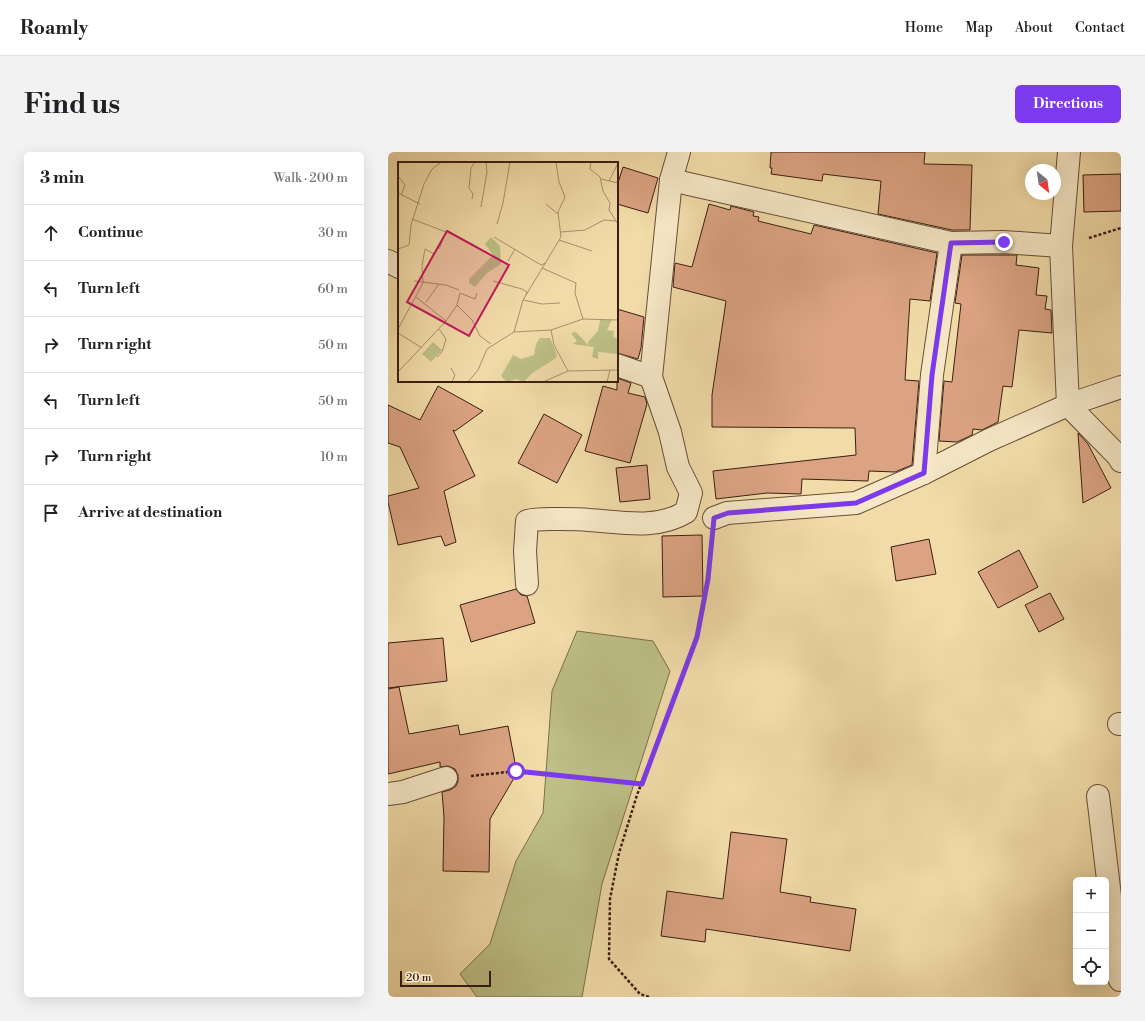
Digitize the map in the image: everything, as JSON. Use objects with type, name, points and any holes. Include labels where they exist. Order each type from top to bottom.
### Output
[{"type":"street","points":[[527,584],[525,551],[527,521],[542,519],[573,519],[628,524],[664,521],[678,517],[686,512],[691,493],[678,467],[670,432],[651,377],[671,180],[679,152]]},
{"type":"street","points":[[1069,152],[1061,246],[1068,405],[1118,456],[1121,461]]},
{"type":"street","points":[[671,180],[951,243],[1004,242],[1061,246]]},
{"type":"street","points":[[924,473],[932,375],[951,243]]},
{"type":"street","points":[[388,261],[398,266]]},
{"type":"street","points":[[618,365],[651,377]]},
{"type":"street","points":[[714,518],[728,513],[856,503],[924,473],[989,440],[1068,405],[1121,387]]},
{"type":"street","points":[[388,794],[403,792],[446,778]]},
{"type":"street","points":[[1098,796],[1120,980],[1121,979]]},
{"type":"path","points":[[1061,246],[1121,228]]},
{"type":"path","points":[[649,997],[640,994],[609,959],[610,899],[619,853],[642,784],[697,637],[708,579],[714,518]]},
{"type":"path","points":[[446,778],[516,771],[642,784]]},
{"type":"green space","points":[[577,631],[653,641],[670,671],[602,884],[582,997],[477,997],[460,974],[490,944],[516,861],[543,813],[552,691]]},
{"type":"building","points":[[771,152],[925,152],[924,164],[972,165],[970,230],[952,230],[878,214],[881,181],[823,174],[822,181],[771,174]]},
{"type":"building","points":[[623,167],[658,178],[648,213],[618,204],[618,183]]},
{"type":"building","points":[[1121,174],[1121,211],[1084,212],[1083,175]]},
{"type":"building","points":[[709,204],[730,210],[731,206],[754,212],[753,216],[759,217],[758,221],[811,234],[814,225],[937,253],[930,301],[910,299],[905,380],[919,381],[912,465],[895,472],[869,471],[868,481],[802,479],[801,494],[767,493],[716,499],[713,471],[856,455],[855,428],[712,427],[712,395],[726,301],[673,287],[675,263],[692,267]]},
{"type":"building","points":[[962,255],[1017,255],[1016,265],[1039,268],[1036,295],[1047,296],[1045,309],[1051,310],[1052,333],[1019,330],[1012,387],[1003,386],[998,422],[982,430],[973,429],[972,435],[957,442],[939,441],[944,381],[952,382],[961,304],[955,303]]},
{"type":"building","points":[[618,309],[644,317],[641,348],[638,359],[618,353]]},
{"type":"building","points":[[618,378],[631,383],[628,393],[645,397],[647,404],[630,463],[585,451],[603,386],[617,390]]},
{"type":"building","points":[[438,386],[483,411],[455,431],[453,430],[475,476],[444,491],[456,542],[445,546],[441,536],[398,545],[388,496],[419,488],[400,447],[388,443],[388,405],[420,420]]},
{"type":"building","points":[[544,414],[582,435],[557,483],[518,463]]},
{"type":"building","points":[[1078,433],[1088,444],[1111,488],[1083,503]]},
{"type":"building","points":[[647,465],[650,499],[620,502],[616,468]]},
{"type":"building","points":[[702,535],[703,596],[663,597],[662,536]]},
{"type":"building","points":[[929,539],[936,574],[896,581],[891,547]]},
{"type":"building","points":[[1019,550],[1038,587],[998,608],[978,572]]},
{"type":"building","points":[[516,589],[521,595],[527,596],[535,623],[471,642],[460,605]]},
{"type":"building","points":[[1050,593],[1064,619],[1039,632],[1025,605]]},
{"type":"building","points":[[443,638],[447,681],[388,688],[388,643]]},
{"type":"building","points":[[399,687],[409,734],[458,725],[460,735],[508,726],[517,773],[490,819],[489,872],[443,871],[444,817],[442,792],[450,790],[456,786],[458,775],[455,769],[448,766],[440,767],[440,762],[388,774],[388,689]]},
{"type":"building","points":[[731,832],[787,839],[780,892],[811,897],[810,902],[856,909],[850,951],[706,929],[705,942],[661,936],[667,891],[723,899]]},
{"type":"route","points":[[516,771],[642,784],[697,637],[708,579],[714,518],[728,513],[856,503],[924,473],[932,375],[951,243],[1004,242]]}]
